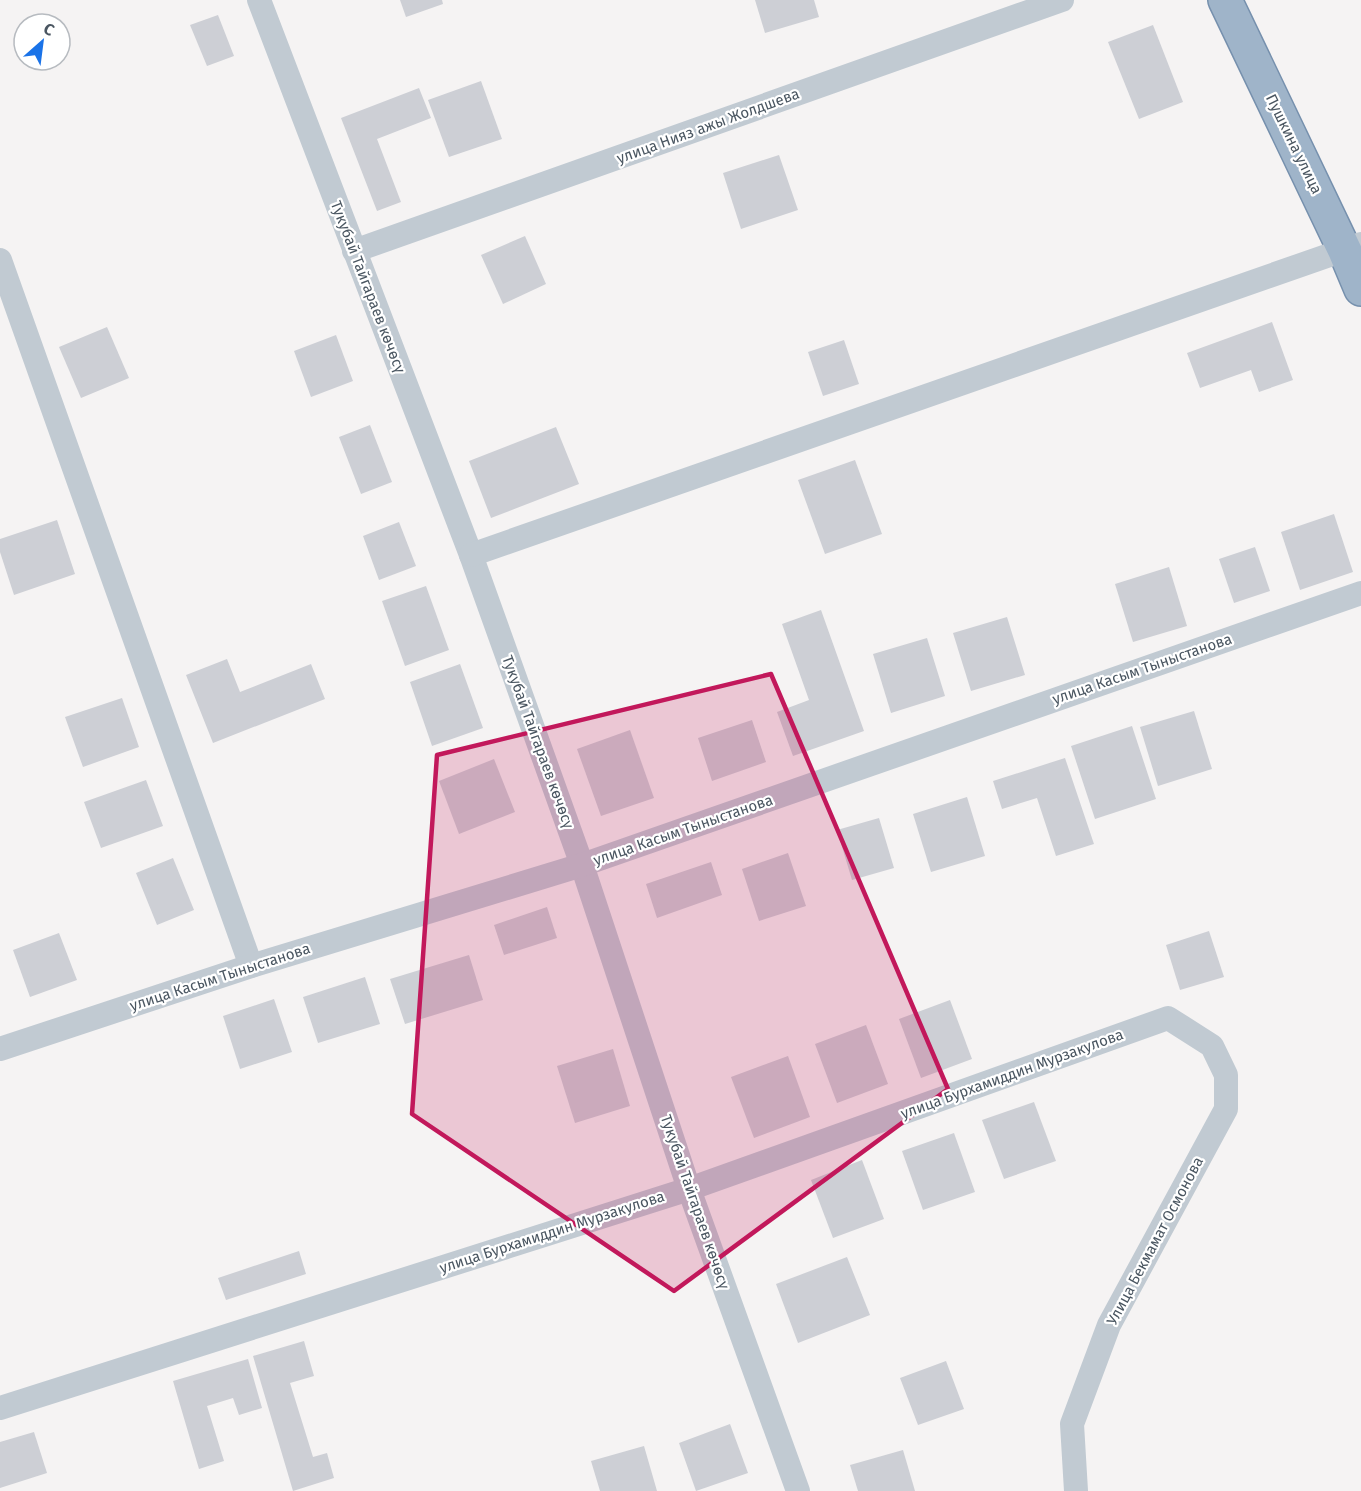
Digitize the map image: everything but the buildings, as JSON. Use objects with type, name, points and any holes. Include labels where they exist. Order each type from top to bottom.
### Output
[{"type":"highway","name":"Пушкина улица","points":[[1226,0],[1353,247],[1361,289]]},
{"type":"street","name":"Тукубай Тайгараев көчөсү","points":[[259,0],[471,555],[582,865],[792,1490]]},
{"type":"street","name":"улица Нияз ажы Жолдшева","points":[[354,251],[1062,0]]},
{"type":"street","points":[[471,555],[1353,247]]},
{"type":"street","points":[[0,260],[251,966]]},
{"type":"street","name":"улица Касым Тыныстанова","points":[[0,1049],[251,966],[582,865],[1361,593]]},
{"type":"street","name":"улица Бурхамиддин Мурзакулова","points":[[0,1408],[689,1189],[1168,1018]]},
{"type":"street","name":"Улица Бекмамат Осмонова","points":[[1076,1491],[1072,1424],[1108,1325],[1226,1109],[1226,1075],[1212,1046],[1168,1018]]},
{"type":"highlighted area","points":[[771,674],[948,1089],[674,1291],[412,1114],[437,755]]}]
